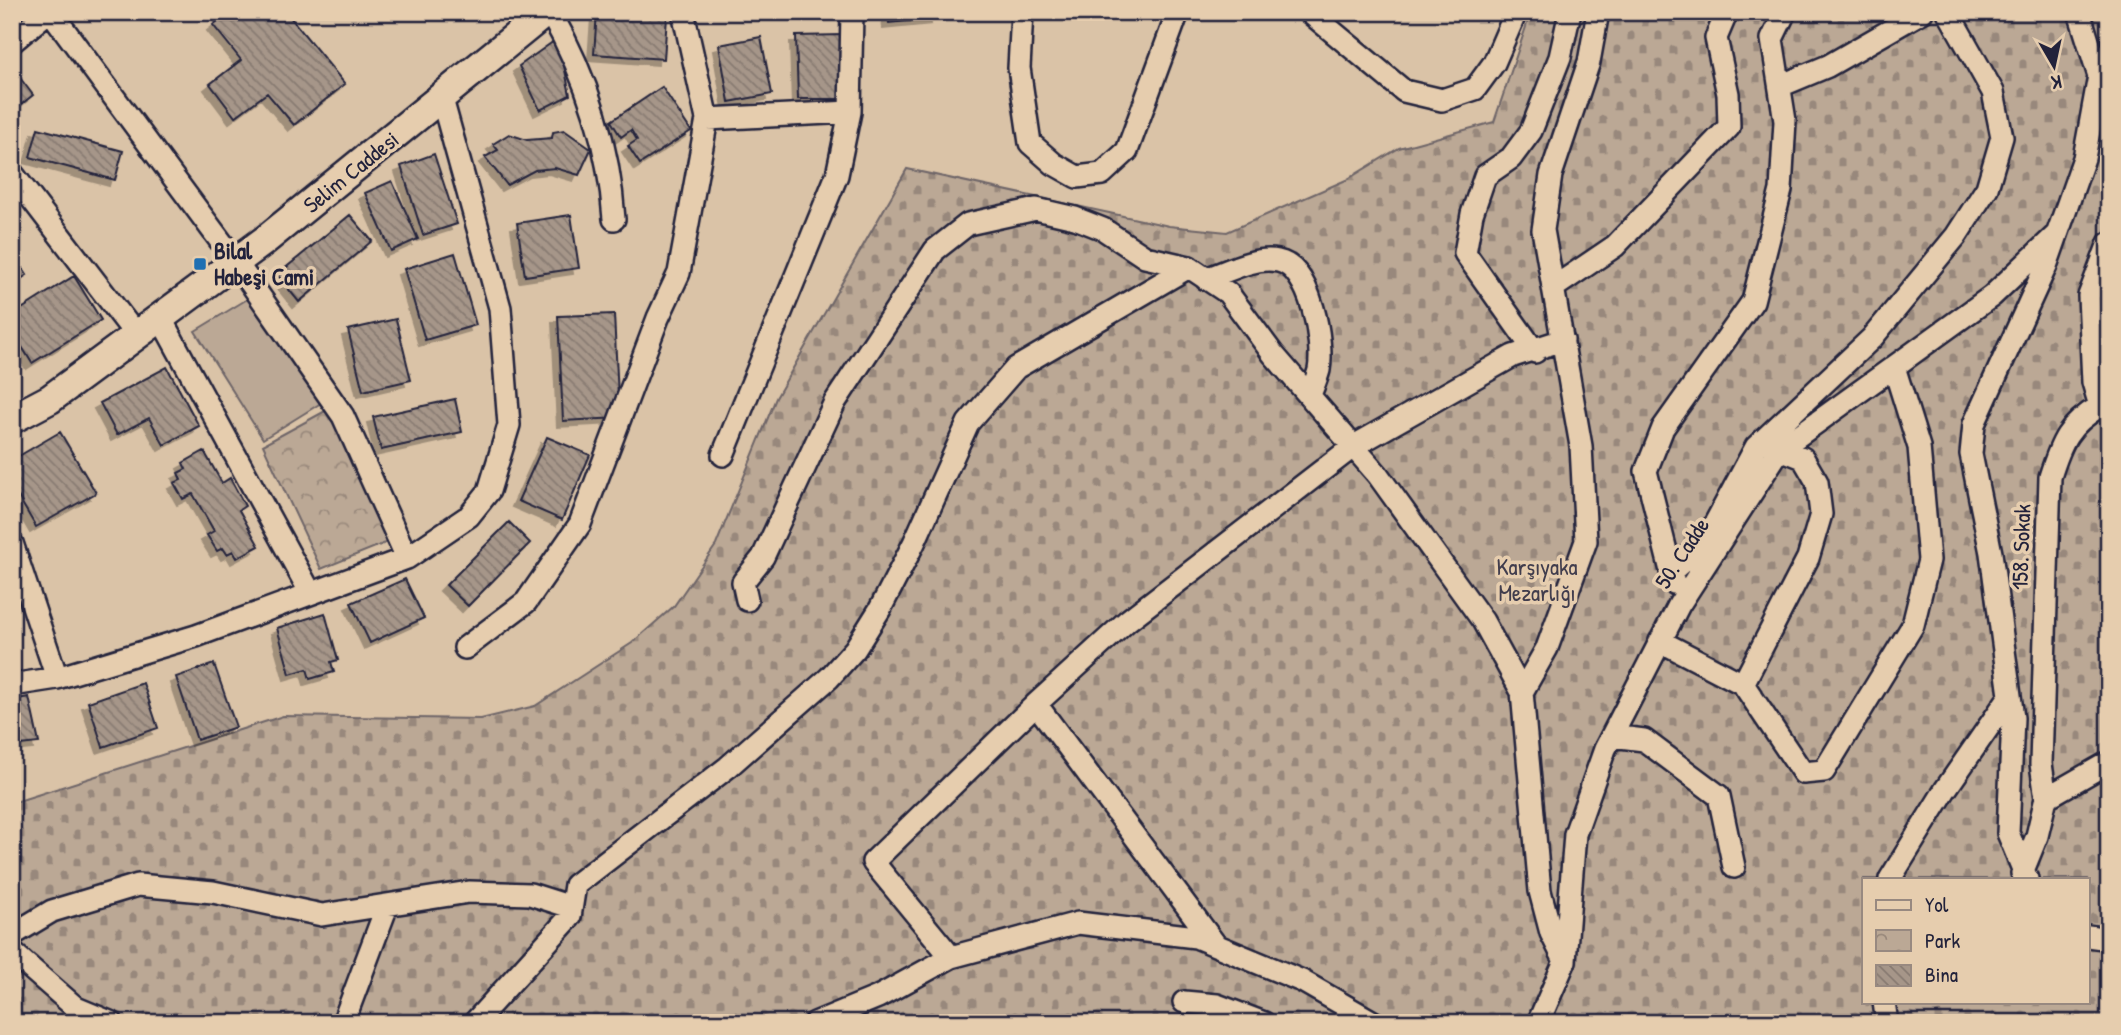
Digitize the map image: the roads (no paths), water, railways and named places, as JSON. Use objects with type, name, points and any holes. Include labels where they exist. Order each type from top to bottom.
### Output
[{"type":"main road","name":"Selim Caddesi","points":[[12,419],[50,398],[236,262],[548,12]]},
{"type":"street","points":[[12,42],[50,12],[236,262],[343,416],[407,558]]},
{"type":"street","points":[[548,12],[576,61],[600,124],[614,219]]},
{"type":"street","points":[[465,648],[526,602],[580,524],[655,327],[679,274],[707,119],[683,12]]},
{"type":"street","points":[[723,455],[837,176],[850,112],[852,12]]},
{"type":"street","points":[[1022,12],[1019,68],[1030,143],[1054,164],[1077,177],[1102,174],[1127,151],[1178,12]]},
{"type":"street","points":[[1308,12],[1404,91],[1442,100],[1475,89],[1494,63],[1516,12]]},
{"type":"street","points":[[1535,352],[1465,253],[1472,214],[1485,176],[1511,158],[1531,131],[1560,57],[1570,12]]},
{"type":"street","points":[[1522,692],[1547,648],[1586,541],[1581,446],[1543,230],[1551,175],[1589,62],[1598,12]]},
{"type":"street","points":[[1553,288],[1615,246],[1729,127],[1728,94],[1716,38],[1727,12]]},
{"type":"street","points":[[1679,605],[1646,471],[1662,428],[1753,301],[1782,190],[1785,121],[1772,40],[1785,12]]},
{"type":"street","points":[[1780,86],[1828,66],[1922,12]]},
{"type":"street","points":[[1671,572],[1705,542],[1756,447],[1872,338],[1956,236],[1987,188],[2002,137],[1993,92],[1948,12]]},
{"type":"street","points":[[2024,876],[2008,833],[2013,718],[1991,553],[1971,454],[1974,424],[2046,266],[2084,158],[2099,76],[2079,12]]},
{"type":"street","points":[[12,685],[57,678],[196,636],[407,558],[468,516],[489,491],[509,425],[500,308],[442,99]]},
{"type":"street","points":[[707,119],[850,112]]},
{"type":"street","points":[[12,173],[136,335]]},
{"type":"street","points":[[747,600],[743,582],[763,557],[835,402],[934,250],[968,225],[1036,209],[1075,218],[1103,229],[1145,257],[1198,273],[1228,293],[1273,354],[1354,446],[1483,621],[1522,692],[1540,891],[1551,933],[1565,961]]},
{"type":"street","name":"50. Cadde","points":[[1538,1023],[1565,961],[1575,834],[1612,736],[1679,605],[1780,449],[1992,296],[2057,234]]},
{"type":"street","name":"158. Sokak","points":[[2024,876],[2046,798],[2041,764],[2050,477],[2061,444],[2078,419],[2104,405],[2093,382],[2089,296],[2109,243]]},
{"type":"street","points":[[474,1023],[570,917],[575,885],[728,767],[829,678],[855,649],[880,609],[914,543],[968,424],[1016,368],[1198,273],[1265,259],[1282,261],[1300,280],[1312,302],[1319,338],[1319,369],[1310,395]]},
{"type":"street","points":[[160,317],[310,593]]},
{"type":"street","points":[[951,957],[873,862],[1036,704],[1127,621],[1354,446],[1513,356],[1535,352],[1563,340]]},
{"type":"street","points":[[1660,641],[1743,684],[1803,773],[1824,771],[1913,625],[1928,560],[1919,447],[1894,367]]},
{"type":"street","points":[[1743,684],[1808,558],[1821,513],[1817,482],[1803,458],[1780,449]]},
{"type":"street","points":[[12,543],[57,678]]},
{"type":"street","points":[[1891,878],[1945,790],[2010,695]]},
{"type":"street","points":[[1036,704],[1217,946]]},
{"type":"street","points":[[1612,736],[1644,740],[1719,796],[1734,867]]},
{"type":"street","points":[[2046,798],[2109,762]]},
{"type":"street","points":[[12,934],[52,911],[138,885],[213,892],[322,915],[469,892],[530,894],[571,907]]},
{"type":"street","points":[[343,1023],[387,906]]},
{"type":"street","points":[[815,1023],[878,997],[951,957],[1078,923],[1196,937],[1302,981],[1375,1023]]},
{"type":"street","points":[[2090,936],[2109,939]]},
{"type":"street","points":[[12,952],[76,1008],[112,1023]]},
{"type":"street","points":[[1184,1002],[1217,1005],[1264,1023]]},
{"type":"street","points":[[1884,1004],[1887,1023]]},
{"type":"place","name":"Bilal Habeşi Cami","points":[[200,264]]},
{"type":"park label","name":"Karşıyaka Mezarlığı","points":[[1537,580]]}]
